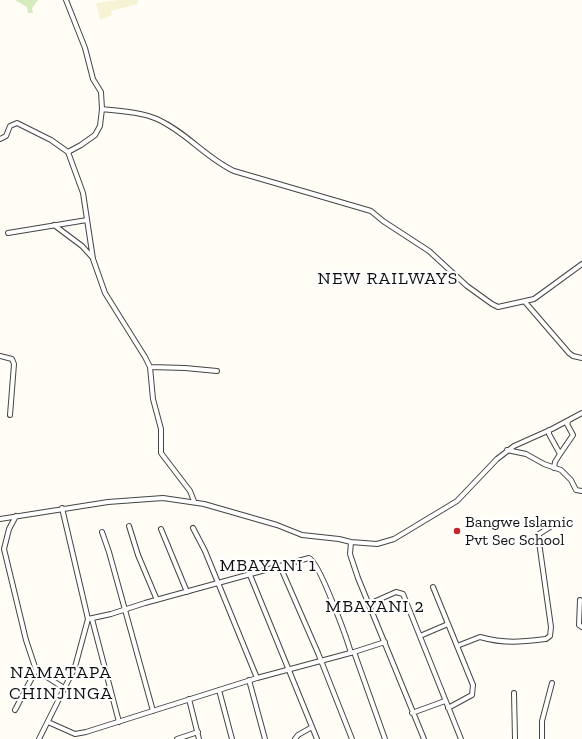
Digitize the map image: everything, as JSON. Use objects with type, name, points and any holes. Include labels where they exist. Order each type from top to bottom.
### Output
[{"type":"street","points":[[66,0],[86,48],[93,79],[101,92],[102,109],[100,126],[95,135],[68,152]]},
{"type":"street","points":[[102,109],[139,114],[158,120],[222,166],[234,171],[371,211],[383,221],[429,252],[492,304],[504,307],[534,299],[582,264]]},
{"type":"street","points":[[0,139],[6,136],[10,126],[17,123],[51,140],[68,152],[83,193],[93,259],[108,300],[146,357],[150,367],[153,399],[161,430],[161,453],[190,491],[194,501]]},
{"type":"street","points":[[8,233],[87,220]]},
{"type":"street","points":[[54,225],[82,246],[93,259]]},
{"type":"street","points":[[525,302],[569,353],[582,358]]},
{"type":"street","points":[[0,356],[12,359],[14,364],[13,400],[10,415]]},
{"type":"street","points":[[150,367],[179,367],[217,371]]},
{"type":"street","points":[[0,519],[62,508],[149,498],[194,501],[277,525],[302,534],[351,542],[377,544],[394,539],[461,498],[507,450],[520,442],[550,430],[582,413]]},
{"type":"street","points":[[554,468],[555,462],[573,436],[567,424],[569,420]]},
{"type":"street","points":[[550,430],[549,434],[560,454]]},
{"type":"street","points":[[507,450],[526,454],[554,468],[568,476],[576,490],[582,491]]},
{"type":"street","points":[[62,508],[90,619],[119,722]]},
{"type":"street","points":[[16,516],[7,532],[4,553],[26,640],[36,670],[64,688]]},
{"type":"street","points":[[129,526],[138,555],[157,600]]},
{"type":"street","points":[[457,646],[479,638],[496,642],[541,640],[550,636],[551,627],[538,542],[539,534],[550,527]]},
{"type":"street","points":[[193,528],[257,678]]},
{"type":"street","points":[[161,529],[187,592]]},
{"type":"street","points":[[102,532],[154,711]]},
{"type":"street","points":[[351,542],[350,551],[352,561],[412,713],[424,739]]},
{"type":"street","points":[[90,619],[306,559],[313,561],[336,612],[386,739]]},
{"type":"street","points":[[280,566],[321,661],[352,739]]},
{"type":"street","points":[[250,574],[317,739]]},
{"type":"street","points":[[433,587],[472,682],[473,692],[469,698],[448,708]]},
{"type":"street","points":[[369,604],[396,592],[403,594],[461,739]]},
{"type":"street","points":[[580,600],[579,624],[582,627]]},
{"type":"street","points":[[39,739],[75,667],[90,619]]},
{"type":"street","points":[[420,636],[448,624]]},
{"type":"street","points":[[48,722],[75,734],[119,722],[249,680],[385,642]]},
{"type":"street","points":[[15,710],[36,670]]},
{"type":"street","points":[[249,680],[265,739]]},
{"type":"street","points":[[542,739],[542,721],[552,683]]},
{"type":"street","points":[[220,690],[232,739]]},
{"type":"street","points":[[514,693],[515,739]]},
{"type":"street","points":[[189,699],[199,739]]},
{"type":"street","points":[[412,713],[445,701]]},
{"type":"street","points":[[295,739],[298,735],[312,727]]},
{"type":"street","points":[[178,739],[198,732]]},
{"type":"shaded area","points":[[118,0],[138,0],[138,4],[111,11],[112,15],[100,20],[96,3]]},
{"type":"green space","points":[[15,0],[38,0],[32,8],[33,13],[28,13],[27,7]]},
{"type":"place","name":"Bangwe Islamic Pvt Sec School","points":[[457,531]]},
{"type":"district","name":"NEW RAILWAYS","points":[[388,279]]},
{"type":"district","name":"MBAYANI 1","points":[[268,566]]},
{"type":"district","name":"MBAYANI 2","points":[[375,607]]},
{"type":"district","name":"NAMATAPA CHINJINGA","points":[[61,683]]}]
